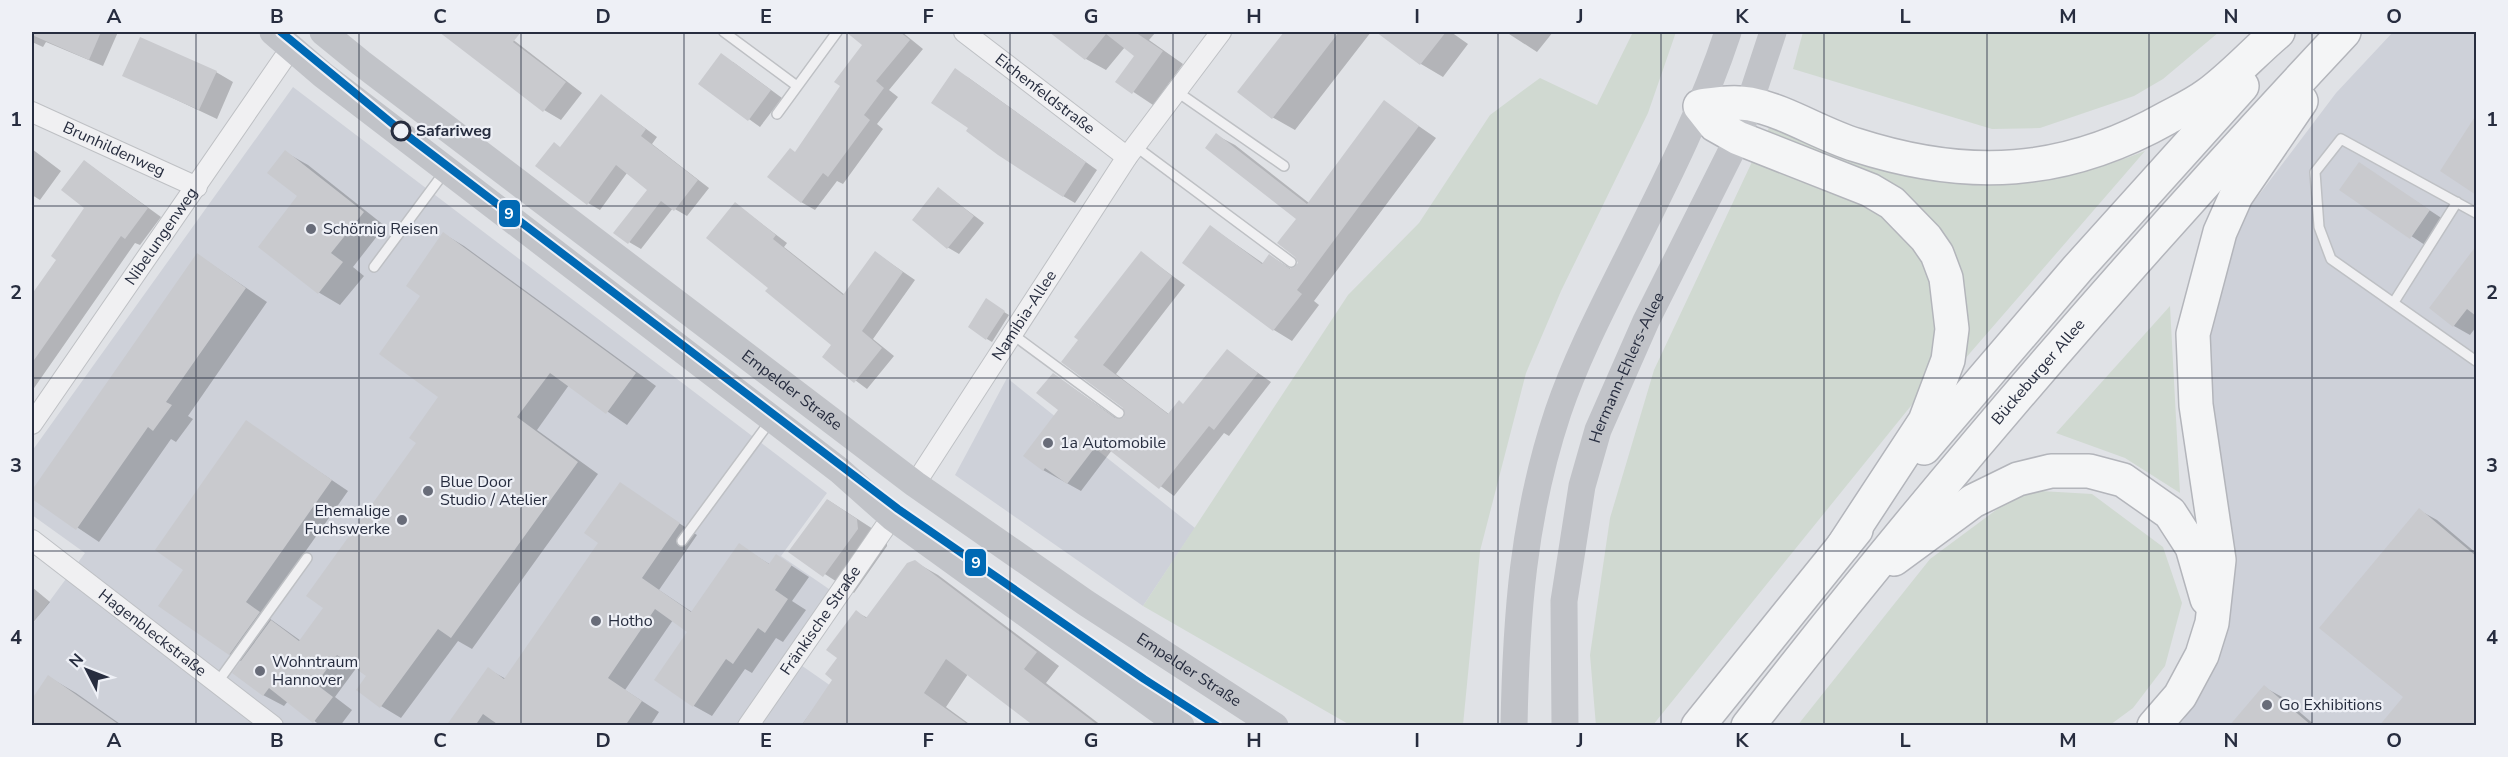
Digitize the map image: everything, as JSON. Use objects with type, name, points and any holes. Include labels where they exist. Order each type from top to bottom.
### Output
[{"type":"highway","points":[[1843,546],[1929,411],[1948,360],[1952,329],[1946,278],[1937,255],[1926,238],[1892,203],[1859,186],[1738,138],[1715,125],[1700,106],[1724,102],[1750,104],[1856,145],[1890,155],[1962,166],[2000,169],[2030,166],[2085,156],[2130,139],[2206,96],[2278,32]]},
{"type":"highway","points":[[1698,726],[1843,546],[2070,277],[2292,32]]},
{"type":"highway","points":[[2154,726],[2180,696],[2202,655],[2212,623],[2219,560],[2196,405],[2193,334],[2220,232],[2236,196],[2346,32]]},
{"type":"highway","name":"Bückeburger Allee","points":[[1748,726],[1858,584],[2120,277],[2212,173],[2346,32]]},
{"type":"highway","points":[[1858,584],[1982,497],[2018,479],[2051,471],[2089,471],[2123,480],[2170,513],[2192,547],[2212,623]]},
{"type":"street","name":"Empelder Straße","points":[[323,32],[360,63],[915,484],[1086,603],[1275,726]]},
{"type":"street","name":"Eichenfeldstraße","points":[[964,32],[1131,151]]},
{"type":"street","name":"Namibia-Allee","points":[[915,484],[1131,151],[1221,32]]},
{"type":"street","points":[[1514,726],[1516,633],[1528,520],[1558,413],[1600,313],[1700,106],[1728,32]]},
{"type":"street","name":"Hermann-Ehlers-Allee","points":[[1565,726],[1564,601],[1570,549],[1588,464],[1598,430],[1646,321],[1738,138],[1773,32]]},
{"type":"street","name":"Empelder Straße","points":[[288,37],[446,170],[839,470],[892,517],[1181,726]]},
{"type":"street","name":"Nibelungenweg","points":[[32,424],[197,187],[288,37]]},
{"type":"street","name":"Brunhildenweg","points":[[32,112],[197,187]]},
{"type":"street","points":[[892,517],[915,484]]},
{"type":"street","name":"Fränkische Straße","points":[[748,726],[892,517]]},
{"type":"street","name":"Hagenbleckstraße","points":[[32,540],[273,726]]},
{"type":"lane","points":[[724,32],[797,86]]},
{"type":"lane","points":[[777,114],[837,32]]},
{"type":"lane","points":[[1176,91],[1284,166]]},
{"type":"lane","points":[[2476,213],[2341,139],[2315,172],[2319,227],[2328,253],[2476,361]]},
{"type":"lane","points":[[1131,151],[1291,262]]},
{"type":"lane","points":[[374,267],[446,170]]},
{"type":"lane","points":[[2394,303],[2457,202]]},
{"type":"lane","points":[[1012,334],[1119,413]]},
{"type":"lane","points":[[682,541],[771,419]]},
{"type":"lane","points":[[217,683],[307,558]]},
{"type":"shaded area","points":[[1633,32],[1676,32],[1648,113],[1561,291],[1526,373],[1480,551],[1463,725],[1350,725],[1143,606],[1348,295],[1419,223],[1490,115],[1540,78],[1597,105]]},
{"type":"shaded area","points":[[1803,32],[2219,32],[2163,79],[2134,96],[2040,128],[1992,129],[1793,69]]},
{"type":"shaded area","points":[[2393,32],[2476,32],[2476,725],[2178,726],[2184,719],[2225,640],[2231,579],[2228,509],[2215,421],[2208,340],[2214,299],[2243,216],[2336,93]]},
{"type":"shaded area","points":[[293,87],[827,493],[781,556],[842,598],[798,663],[887,725],[32,725],[32,625],[85,553],[32,515],[32,451]]},
{"type":"shaded area","points":[[1769,127],[1876,166],[1912,176],[1937,179],[2002,181],[2051,177],[2099,167],[2145,151],[1964,360],[1948,248],[1766,136]]},
{"type":"shaded area","points":[[1759,147],[1926,238],[1948,360],[1653,725],[1596,726],[1590,655],[1610,518],[1654,370]]},
{"type":"shaded area","points":[[2170,306],[2180,493],[2125,458],[2056,433]]},
{"type":"shaded area","points":[[1007,378],[1195,528],[1143,606],[955,475]]},
{"type":"shaded area","points":[[2023,490],[2092,494],[2163,547],[2182,603],[2165,666],[2133,708],[2110,725],[1797,726],[1930,559]]},
{"type":"building","points":[[32,32],[101,32],[89,60],[32,35]]},
{"type":"building","points":[[439,32],[521,32],[513,42],[566,82],[543,112]]},
{"type":"building","points":[[846,32],[900,32],[910,40],[876,81],[884,88],[864,115],[870,120],[828,177],[823,173],[801,203],[767,177],[790,148],[795,152],[840,86],[834,82],[862,45]]},
{"type":"building","points":[[1049,32],[1135,32],[1163,51],[1132,94],[1115,82],[1134,56],[1106,34],[1085,60]]},
{"type":"building","points":[[1284,32],[1339,32],[1272,119],[1237,92]]},
{"type":"building","points":[[1376,32],[1446,32],[1420,65]]},
{"type":"building","points":[[140,37],[217,71],[199,110],[122,76]]},
{"type":"building","points":[[721,53],[771,90],[748,121],[698,84]]},
{"type":"building","points":[[955,68],[1086,162],[1063,197],[998,155],[966,131],[968,128],[931,103]]},
{"type":"building","points":[[601,94],[646,129],[641,136],[698,180],[674,211],[661,201],[628,244],[613,233],[647,190],[616,165],[587,205],[535,166],[554,142],[560,147]]},
{"type":"building","points":[[1384,100],[1419,126],[1297,290],[1302,294],[1273,331],[1182,263],[1210,225],[1262,264],[1269,254],[1290,269],[1298,263],[1295,257],[1277,243],[1296,219],[1205,148],[1216,133],[1307,204]]},
{"type":"building","points":[[2476,115],[2476,195],[2440,171]]},
{"type":"building","name":"Schörnig Reisen","points":[[285,150],[364,212],[331,253],[343,262],[318,294],[258,247],[297,196],[267,173]]},
{"type":"building","points":[[84,160],[148,208],[125,239],[121,236],[32,363],[32,294],[56,260],[51,256],[84,208],[61,190]]},
{"type":"building","points":[[2359,162],[2430,210],[2410,239],[2339,190]]},
{"type":"building","points":[[938,187],[974,216],[947,249],[912,220]]},
{"type":"building","points":[[735,202],[776,235],[773,239],[843,295],[875,251],[903,272],[862,331],[882,348],[854,383],[822,357],[831,345],[765,291],[768,288],[706,238]]},
{"type":"building","points":[[443,232],[636,373],[606,414],[550,373],[517,417],[578,462],[451,638],[438,629],[380,708],[356,690],[366,676],[337,655],[316,684],[333,697],[313,723],[269,688],[263,696],[232,673],[271,620],[299,641],[323,608],[306,596],[416,443],[409,438],[438,397],[379,354],[420,296],[406,286]]},
{"type":"building","points":[[2476,246],[2476,316],[2467,309],[2453,327],[2429,308]]},
{"type":"building","points":[[1141,251],[1172,276],[1103,365],[1168,414],[1179,400],[1183,404],[1227,349],[1258,373],[1214,430],[1209,426],[1159,489],[1099,442],[1067,484],[1045,468],[1043,471],[1023,456],[1058,410],[1036,393],[1053,373],[1115,418],[1124,417],[1123,408],[1061,362],[1078,340],[1074,337]]},
{"type":"building","points":[[197,253],[246,288],[166,402],[172,405],[153,431],[148,427],[76,530],[32,499],[32,490]]},
{"type":"building","points":[[986,298],[1005,311],[986,340],[968,327]]},
{"type":"building","points":[[246,420],[332,480],[246,602],[260,612],[229,655],[158,606],[183,570],[155,550]]},
{"type":"building","points":[[620,482],[680,523],[642,578],[691,612],[739,543],[769,564],[776,554],[792,565],[775,590],[788,599],[765,633],[758,628],[733,664],[726,659],[693,707],[654,680],[687,632],[655,609],[608,678],[642,701],[625,726],[500,726],[483,714],[475,726],[446,726],[488,667],[504,679],[598,543],[584,533]]},
{"type":"building","points":[[827,499],[857,519],[858,529],[823,577],[788,552]]},
{"type":"building","points":[[2419,508],[2476,556],[2476,726],[2379,726],[2403,697],[2319,628]]},
{"type":"building","points":[[915,560],[1037,652],[1024,669],[1099,726],[1034,726],[946,659],[924,693],[970,726],[801,726],[832,680],[825,674],[837,658],[826,650],[856,610],[866,618],[907,563]]},
{"type":"building","points":[[48,675],[121,726],[32,726],[32,699]]},
{"type":"building","name":"Go Exhibitions","points":[[2264,685],[2312,726],[2229,726]]},
{"type":"transit line","name":"9","points":[[281,32],[400,130],[898,509],[1144,679],[1217,726]]},
{"type":"place","name":"Safariweg","points":[[401,131]]},
{"type":"place","name":"Schörnig Reisen","points":[[311,229]]},
{"type":"place","name":"1a Automobile","points":[[1048,443]]},
{"type":"place","name":"Blue Door Studio / Atelier","points":[[428,491]]},
{"type":"place","name":"Ehemalige Fuchswerke","points":[[402,520]]},
{"type":"place","name":"Hotho","points":[[596,621]]},
{"type":"place","name":"Wohntraum Hannover","points":[[260,671]]},
{"type":"place","name":"Go Exhibitions","points":[[2267,705]]}]
